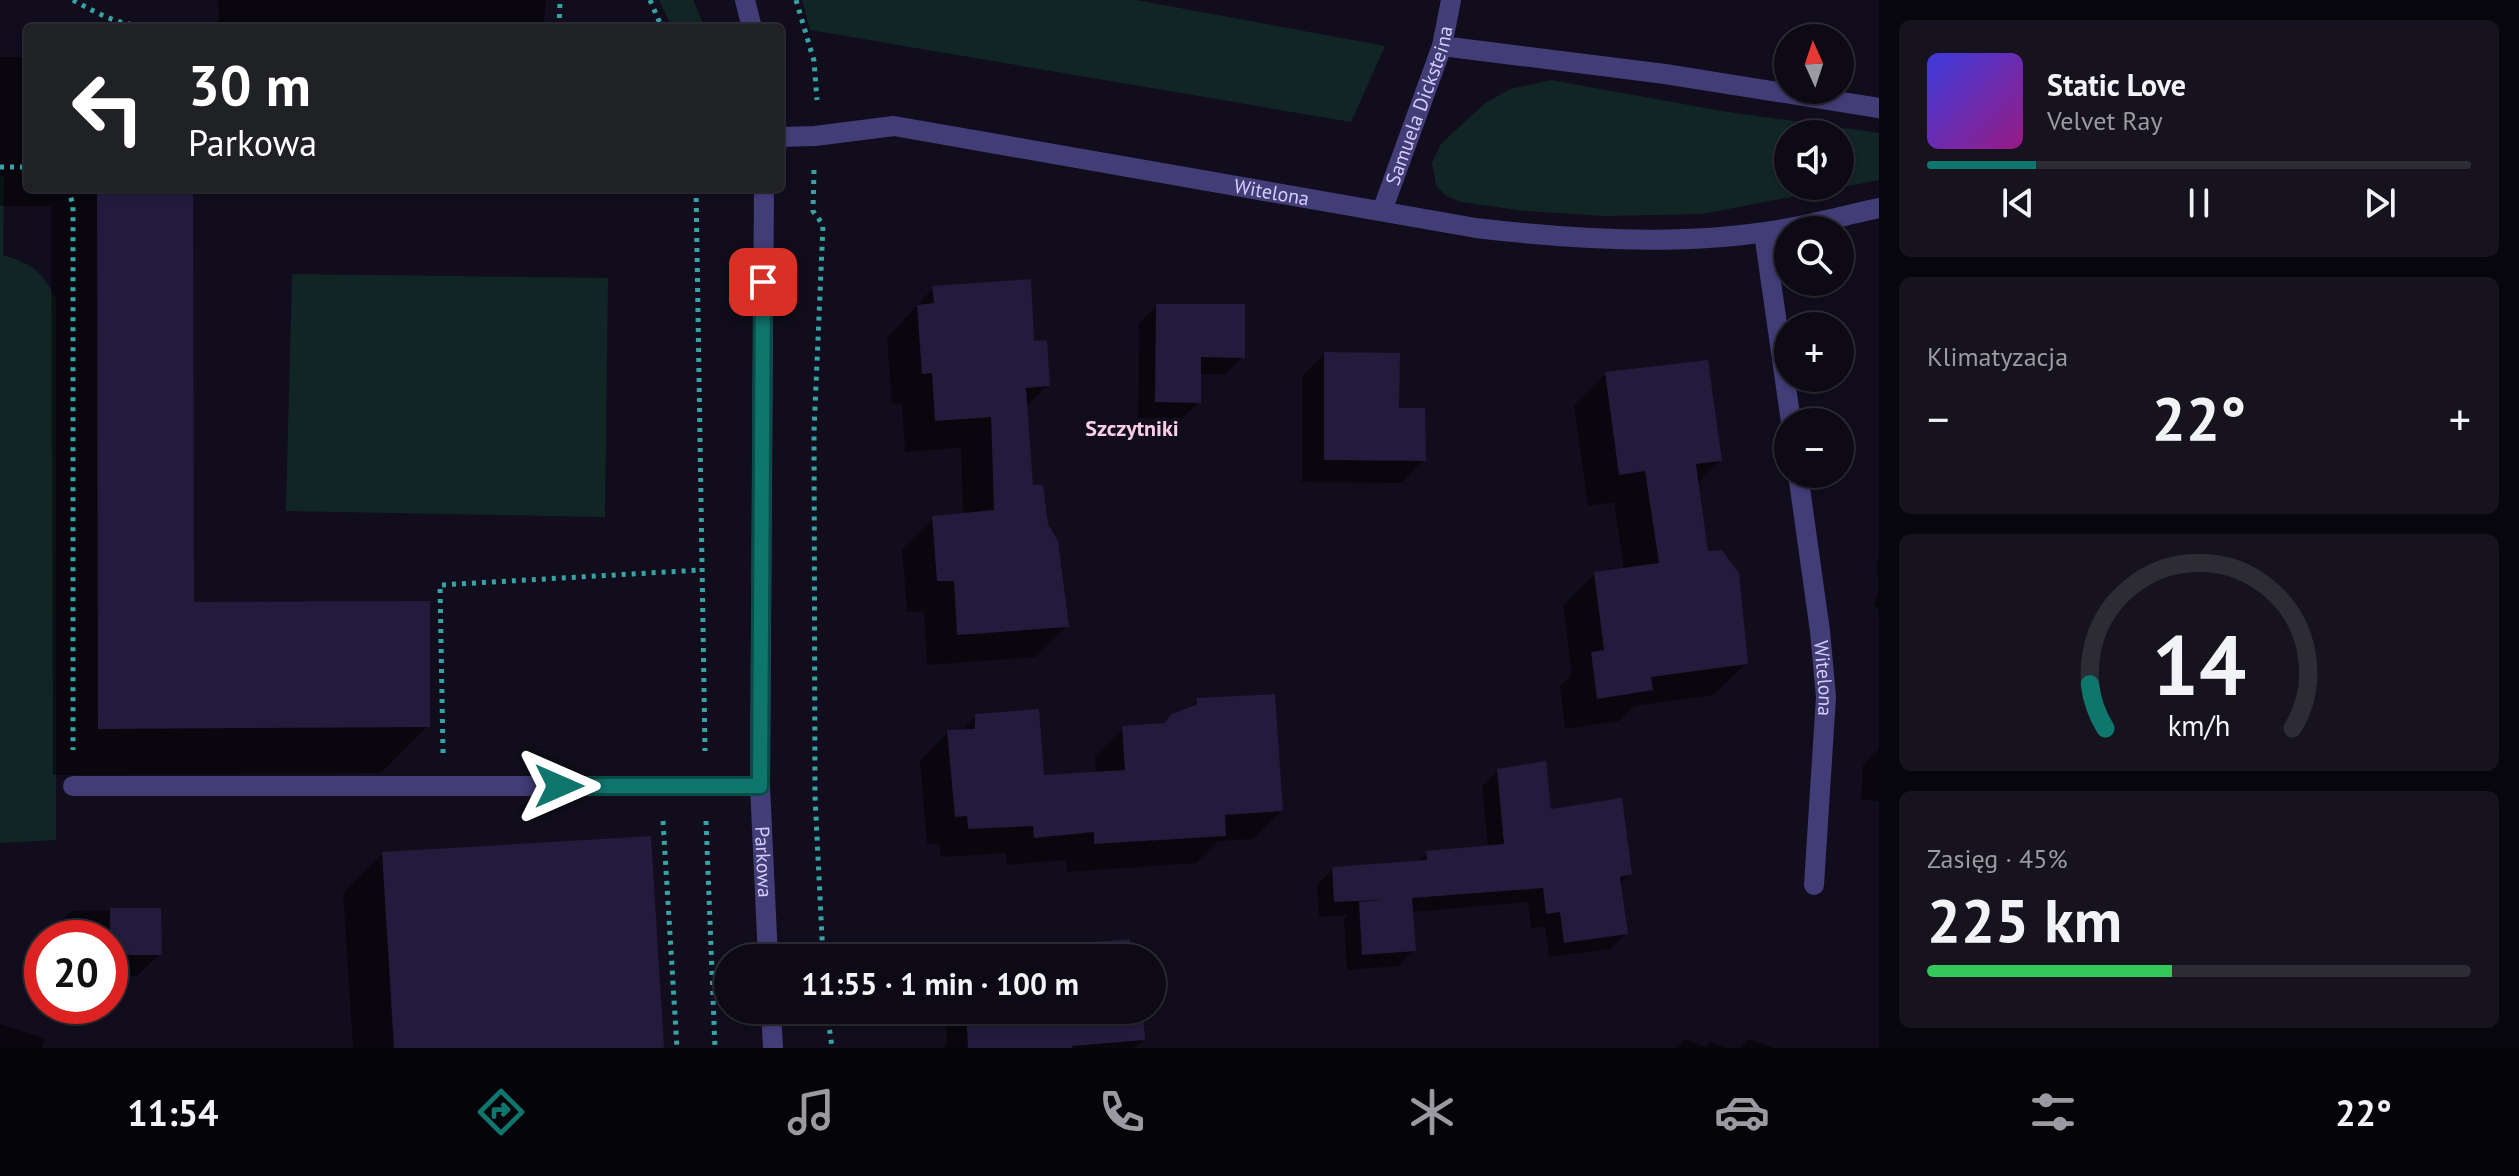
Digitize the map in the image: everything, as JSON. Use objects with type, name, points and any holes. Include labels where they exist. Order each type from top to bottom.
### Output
[{"type":"street","points":[[745,0],[751,24]]},
{"type":"street","name":"Samuela Dicksteina","points":[[1382,211],[1442,46],[1451,0]]},
{"type":"street","points":[[1442,46],[1665,74],[1879,108]]},
{"type":"street","name":"Witelona","points":[[784,137],[894,126],[1476,228],[1541,236],[1657,240],[1764,233],[1879,208]]},
{"type":"street","name":"Parkowa","points":[[764,192],[760,786],[767,944]]},
{"type":"street","points":[[1764,233],[1789,408]]},
{"type":"street","name":"Witelona","points":[[1800,488],[1826,697],[1814,885]]},
{"type":"street","points":[[73,786],[760,786]]},
{"type":"street","points":[[772,1024],[773,1048]]},
{"type":"path","points":[[73,0],[112,21],[131,24]]},
{"type":"path","points":[[559,24],[560,0]]},
{"type":"path","points":[[650,0],[660,24]]},
{"type":"path","points":[[796,0],[814,61],[817,86],[813,211],[823,225],[814,431],[815,796],[822,944]]},
{"type":"path","points":[[0,167],[24,167]]},
{"type":"path","points":[[69,192],[73,205],[73,786]]},
{"type":"path","points":[[696,192],[706,862],[715,1048]]},
{"type":"path","points":[[444,786],[440,585],[701,570]]},
{"type":"path","points":[[663,816],[677,1048]]},
{"type":"path","points":[[829,1024],[832,1048]]},
{"type":"green space","points":[[659,0],[693,0],[703,24],[670,24]]},
{"type":"green space","points":[[802,0],[1136,0],[1385,46],[1351,122],[810,30]]},
{"type":"green space","points":[[1551,80],[1786,120],[1774,120],[1775,200],[1702,214],[1605,216],[1526,211],[1461,202],[1446,196],[1436,185],[1432,163],[1441,144],[1484,104],[1510,89]]},
{"type":"green space","points":[[1854,129],[1879,133],[1879,180],[1854,185]]},
{"type":"green space","points":[[0,176],[4,176],[3,255],[35,270],[56,298],[56,840],[0,843]]},
{"type":"green space","points":[[292,274],[608,278],[605,517],[286,511]]},
{"type":"building","points":[[97,192],[193,192],[194,602],[430,601],[430,727],[98,729]]},
{"type":"building","points":[[1031,279],[1034,341],[1047,340],[1050,386],[1026,388],[1033,485],[1043,485],[1048,524],[1058,541],[1069,627],[957,635],[954,581],[937,581],[932,516],[994,510],[991,417],[935,421],[932,373],[922,374],[917,305],[934,303],[932,286]]},
{"type":"building","points":[[1156,304],[1245,304],[1245,358],[1201,357],[1201,403],[1155,402]]},
{"type":"building","points":[[1324,352],[1400,353],[1399,408],[1425,408],[1426,461],[1324,460]]},
{"type":"building","points":[[1708,360],[1722,461],[1696,464],[1708,551],[1722,550],[1739,573],[1748,664],[1651,677],[1653,690],[1597,699],[1591,652],[1604,650],[1594,572],[1659,563],[1645,471],[1619,475],[1605,372]]},
{"type":"building","points":[[1275,694],[1283,811],[1225,815],[1226,836],[1094,844],[1094,832],[1034,838],[1033,826],[968,829],[967,816],[955,817],[947,730],[975,729],[975,714],[1039,709],[1044,775],[1125,770],[1122,726],[1165,723],[1170,715],[1197,704],[1196,698]]},
{"type":"building","points":[[1546,761],[1551,809],[1622,798],[1632,874],[1620,877],[1628,934],[1564,943],[1560,912],[1546,914],[1543,888],[1412,898],[1416,951],[1362,955],[1359,902],[1382,900],[1334,902],[1332,867],[1427,860],[1426,851],[1504,844],[1497,769]]},
{"type":"building","points":[[651,836],[664,1048],[394,1048],[382,852]]},
{"type":"building","points":[[110,908],[161,908],[162,955],[128,955],[128,920],[110,920]]},
{"type":"building","points":[[1130,939],[1130,944],[1068,944]]},
{"type":"building","points":[[967,1024],[1144,1024],[1145,1040],[1073,1048],[968,1048]]},
{"type":"district","name":"Szczytniki","points":[[1132,428]]},
{"type":"route","points":[[559,786],[760,786],[763,282]]}]
